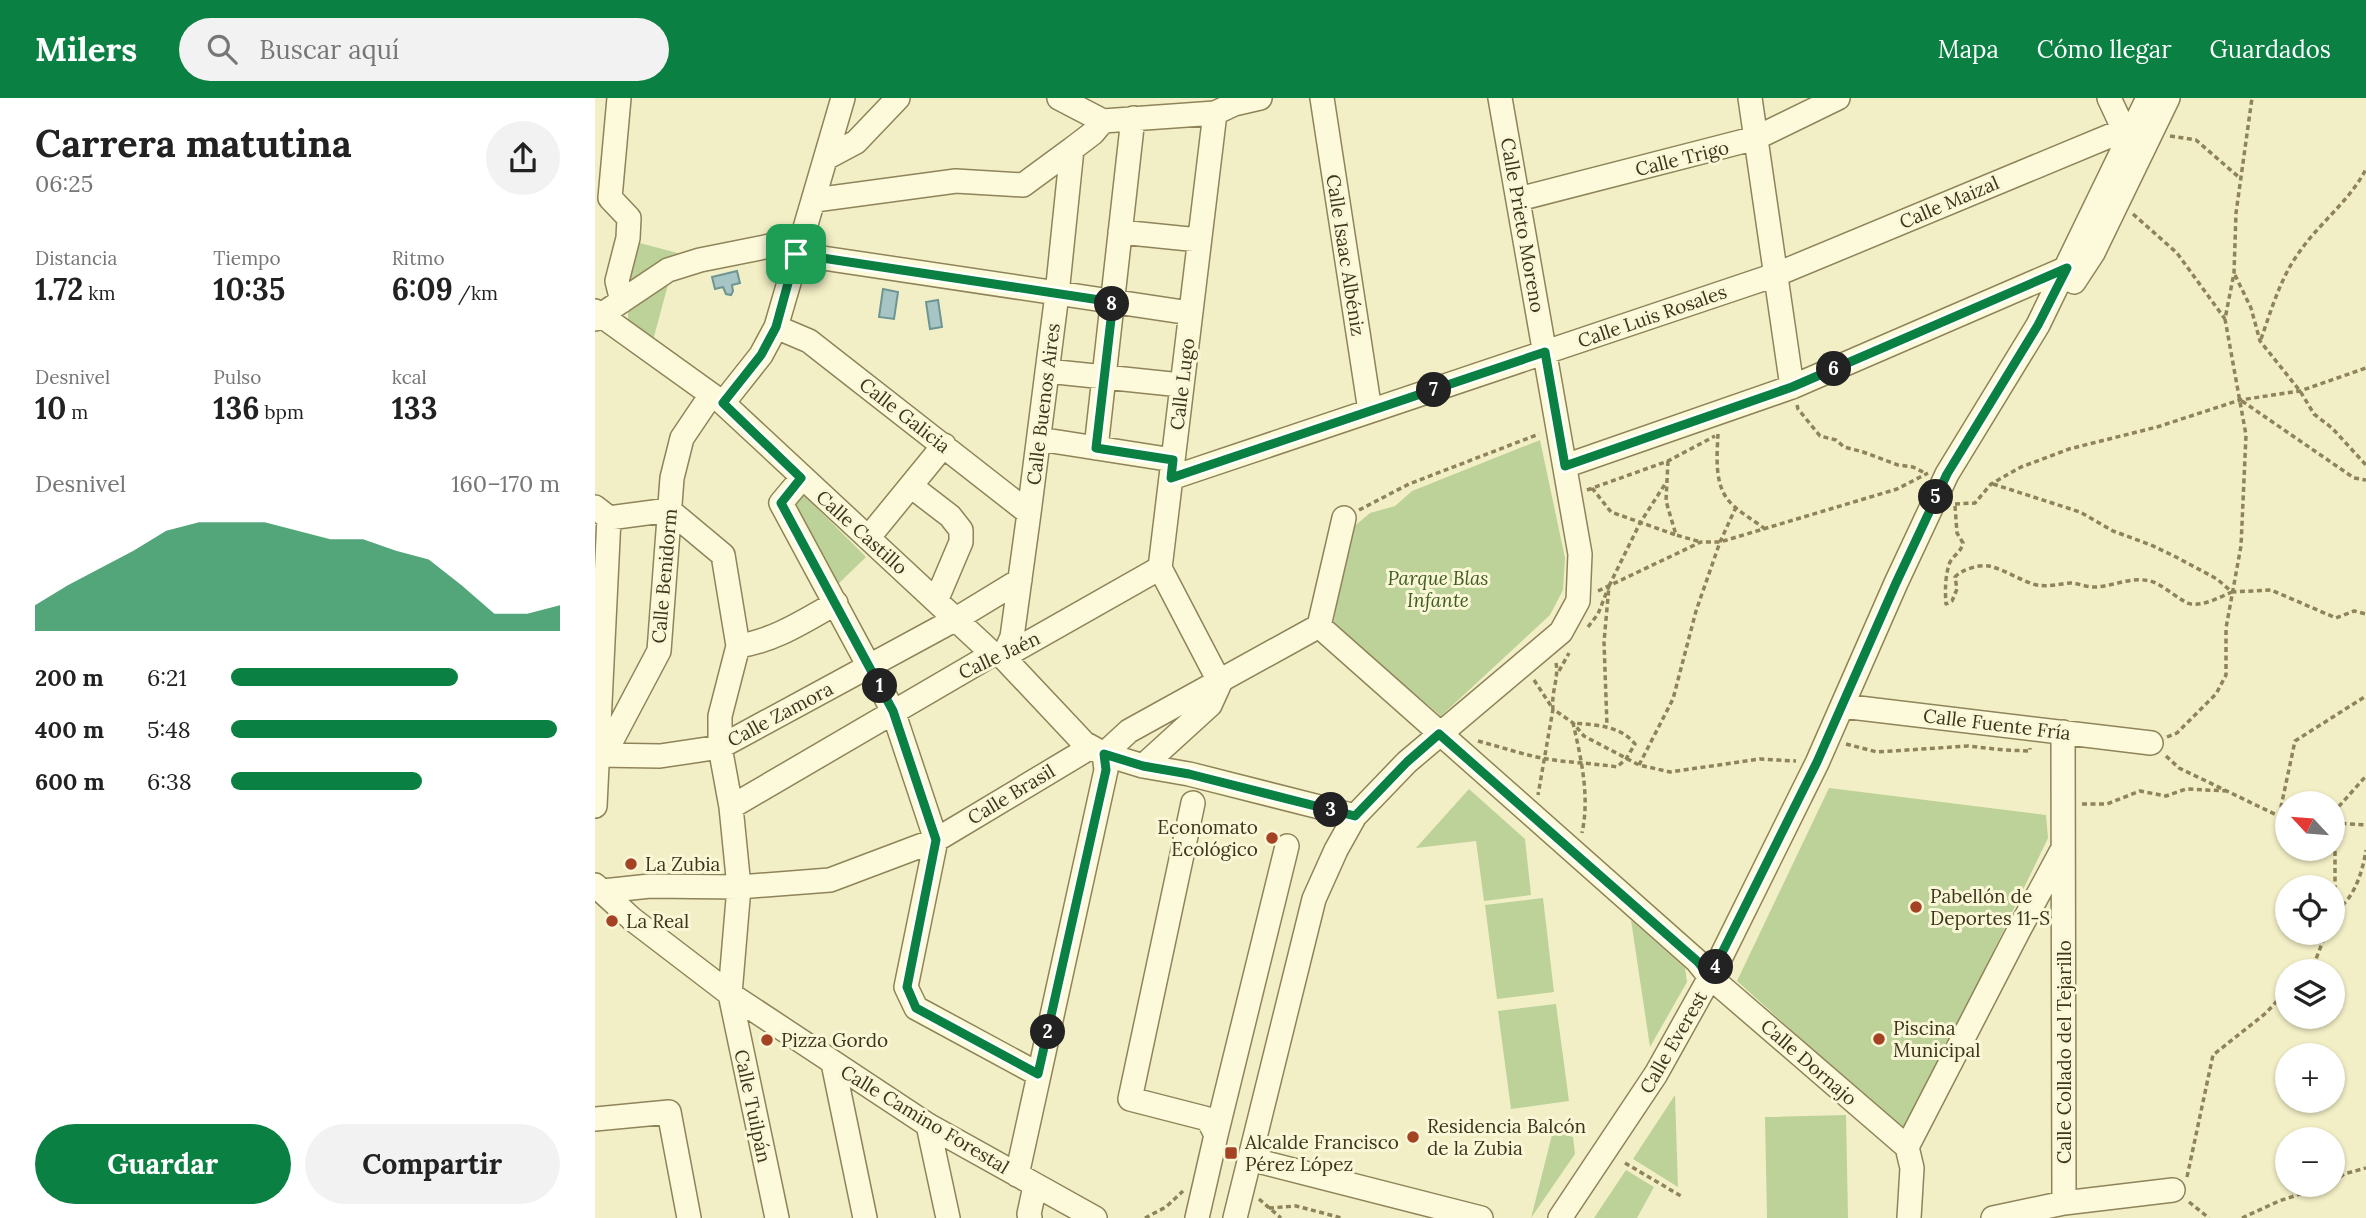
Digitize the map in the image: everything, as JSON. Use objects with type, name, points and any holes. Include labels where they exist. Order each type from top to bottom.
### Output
[{"type":"street","points":[[619,98],[610,198],[629,218],[628,238],[617,281],[622,301]]},
{"type":"street","name":"Calle Benidorm","points":[[601,755],[659,651],[672,478],[682,438],[761,355],[776,327],[843,98]]},
{"type":"street","points":[[826,158],[856,142],[898,98]]},
{"type":"street","points":[[1059,98],[1103,121]]},
{"type":"street","points":[[815,200],[956,181],[1023,185],[1093,133],[1103,121],[1146,111],[1228,105],[1260,98]]},
{"type":"street","name":"Calle Isaac Albéniz","points":[[1322,98],[1370,411]]},
{"type":"street","name":"Calle Prieto Moreno","points":[[1500,98],[1557,428],[1565,466],[1581,492],[1578,601]]},
{"type":"street","points":[[1749,98],[1792,387]]},
{"type":"street","name":"Calle Trigo","points":[[1519,199],[1756,138],[1838,98]]},
{"type":"street","points":[[2109,98],[2135,133]]},
{"type":"street","points":[[2041,318],[2064,297],[2092,253],[2118,201],[2135,133],[2148,98]]},
{"type":"street","points":[[2041,318],[2135,133],[2168,98]]},
{"type":"street","name":"Calle Lugo","points":[[1160,568],[1199,240],[1228,105]]},
{"type":"street","points":[[1096,448],[1120,232],[1146,111]]},
{"type":"street","name":"Calle Maizal","points":[[1775,275],[2135,133]]},
{"type":"street","name":"Calle Buenos Aires","points":[[998,655],[1012,637],[1057,294],[1072,149]]},
{"type":"street","points":[[1120,232],[1199,240]]},
{"type":"street","points":[[597,315],[668,270],[700,260],[798,247],[1057,294],[1190,313]]},
{"type":"street","points":[[1565,466],[1792,387],[2067,268]]},
{"type":"street","name":"Calle Luis Rosales","points":[[1172,469],[1370,411],[1775,275]]},
{"type":"street","name":"Calle Castillo","points":[[597,315],[717,399],[998,655],[1084,743],[1097,750]]},
{"type":"street","name":"Calle Everest","points":[[1560,1218],[1645,1074],[1710,977],[1817,762],[1943,480],[2041,318]]},
{"type":"street","name":"Calle Galicia","points":[[776,327],[809,341],[1029,513]]},
{"type":"street","points":[[1047,371],[1181,385]]},
{"type":"street","points":[[1039,439],[1096,448],[1172,469]]},
{"type":"street","points":[[868,538],[944,445]]},
{"type":"street","points":[[801,478],[781,503],[893,711],[936,840],[907,987],[916,1008],[1038,1074]]},
{"type":"street","points":[[911,486],[950,516],[961,530],[961,542],[936,601]]},
{"type":"street","points":[[595,806],[601,755],[602,512],[669,510],[723,555],[738,646],[758,643],[791,629],[836,603]]},
{"type":"street","points":[[1344,518],[1319,626],[1439,734]]},
{"type":"street","points":[[1160,568],[1220,683]]},
{"type":"street","name":"Calle Jaén","points":[[731,807],[893,711],[1160,568]]},
{"type":"street","name":"Calle Zamora","points":[[601,755],[660,756],[720,747],[956,619],[1020,580]]},
{"type":"street","points":[[1235,1218],[1314,899],[1336,850],[1355,816],[1407,762],[1523,664],[1561,645],[1561,632],[1578,601]]},
{"type":"street","name":"Calle Brasil","points":[[599,888],[739,887],[829,880],[936,840],[1319,626]]},
{"type":"street","name":"Calle Tuilpán","points":[[738,646],[720,716],[720,747],[731,807],[739,887],[730,994],[777,1218]]},
{"type":"street","name":"Calle Brasil","points":[[1143,766],[1210,705],[1220,683]]},
{"type":"street","name":"Calle Fuente Fría","points":[[1842,706],[2151,743]]},
{"type":"street","name":"Calle Collado del Tejarillo","points":[[2063,732],[2064,1203]]},
{"type":"street","name":"Calle Dornajo","points":[[1439,734],[1697,961],[1710,977],[1907,1147]]},
{"type":"street","points":[[1097,750],[1143,766],[1189,774],[1355,816]]},
{"type":"street","points":[[1030,1218],[1026,1180],[1038,1074],[1106,770],[1097,750]]},
{"type":"street","points":[[1193,803],[1130,1098],[1208,1119],[1216,1135]]},
{"type":"street","points":[[1197,1218],[1287,846]]},
{"type":"street","points":[[1909,1218],[1912,1168],[1907,1147],[2019,928],[2063,850]]},
{"type":"street","name":"Calle Camino Forestal","points":[[599,888],[632,919],[730,994],[928,1125],[1082,1215]]},
{"type":"street","points":[[833,1063],[865,1218]]},
{"type":"street","points":[[595,1119],[669,1112],[689,1218]]},
{"type":"street","points":[[928,1125],[948,1218]]},
{"type":"street","points":[[1250,1158],[1481,1218]]},
{"type":"street","points":[[1993,1218],[2064,1203],[2178,1193]]},
{"type":"path","points":[[2252,98],[2237,213],[2234,273],[2225,320],[2246,435],[2241,547],[2226,628],[2226,675],[2216,694],[2177,733],[2151,743],[2179,768],[2275,814]]},
{"type":"path","points":[[2135,133],[2196,140],[2241,179]]},
{"type":"path","points":[[2260,341],[2283,280],[2298,254],[2357,186],[2366,169]]},
{"type":"path","points":[[2118,201],[2177,253],[2225,320]]},
{"type":"path","points":[[2234,273],[2251,308],[2260,341],[2300,391],[2314,414],[2332,428],[2366,465]]},
{"type":"path","points":[[1955,504],[1975,503],[1991,484],[2021,467],[2069,449],[2157,427],[2240,400],[2300,391],[2366,368]]},
{"type":"path","points":[[1792,387],[1798,409],[1820,436],[1836,440],[1844,447],[1943,480],[1955,504],[1957,533],[1963,543],[1949,567],[1946,604],[1952,601],[1957,589],[1957,573],[1978,565],[2019,576],[2034,584],[2055,586],[2071,583],[2094,587],[2134,579],[2150,581],[2189,604],[2206,602],[2232,592],[2271,590],[2336,618],[2354,611],[2366,614]]},
{"type":"path","points":[[2240,400],[2354,478],[2366,480]]},
{"type":"path","points":[[1344,518],[1409,484],[1557,428]]},
{"type":"path","points":[[1581,492],[1668,461],[1727,429]]},
{"type":"path","points":[[1718,434],[1720,484],[1728,500],[1765,529]]},
{"type":"path","points":[[1668,461],[1666,501],[1676,535]]},
{"type":"path","points":[[1581,492],[1611,512],[1640,523],[1702,542],[1720,542],[1897,489],[1943,480]]},
{"type":"path","points":[[1584,632],[1598,614],[1640,523],[1667,481]]},
{"type":"path","points":[[1991,484],[2080,512],[2113,531],[2151,545],[2197,568],[2217,579],[2232,592]]},
{"type":"path","points":[[1639,765],[1673,699],[1696,611],[1720,542],[1736,507]]},
{"type":"path","points":[[1578,601],[1702,542]]},
{"type":"path","points":[[1607,726],[1604,642],[1609,586]]},
{"type":"path","points":[[1534,818],[1553,709],[1551,695],[1558,672],[1561,645]]},
{"type":"path","points":[[1558,672],[1561,645]]},
{"type":"path","points":[[1523,664],[1553,709],[1573,723],[1584,736],[1639,765],[1670,772],[1760,759],[1817,762]]},
{"type":"path","points":[[2284,791],[2295,741],[2366,696]]},
{"type":"path","points":[[1478,741],[1544,758],[1617,767],[1626,759],[1635,744],[1630,738],[1607,726],[1573,723]]},
{"type":"path","points":[[1573,723],[1582,764],[1584,822],[1577,856]]},
{"type":"path","points":[[1827,740],[1877,752],[1968,746],[2030,751],[2030,728]]},
{"type":"path","points":[[2345,800],[2366,776]]},
{"type":"path","points":[[2063,797],[2073,804],[2107,804],[2140,791],[2166,796],[2186,789],[2230,791]]},
{"type":"path","points":[[2345,824],[2366,825]]},
{"type":"path","points":[[2345,904],[2364,867],[2366,850]]},
{"type":"path","points":[[2209,1218],[2178,1193],[2213,1055],[2275,1003]]},
{"type":"path","points":[[1625,1163],[1681,1196]]},
{"type":"path","points":[[2345,1174],[2366,1168]]},
{"type":"path","points":[[1145,1218],[1166,1207],[1185,1189],[1205,1181]]},
{"type":"path","points":[[1242,1190],[1249,1192],[1282,1218]]},
{"type":"path","points":[[2242,1218],[2291,1197]]},
{"type":"path","points":[[1269,1208],[1296,1206],[1342,1218]]},
{"type":"green space","points":[[632,241],[689,256],[654,265],[626,287]]},
{"type":"green space","points":[[669,281],[652,344],[628,321],[628,310]]},
{"type":"green space","name":"Parque Blas Infante","points":[[1540,440],[1565,558],[1563,590],[1550,615],[1441,716],[1333,625],[1351,529],[1370,513],[1395,506],[1412,491]]},
{"type":"green space","points":[[802,493],[866,557],[834,588],[792,505]]},
{"type":"green space","points":[[1829,788],[2046,815],[2048,838],[1909,1126],[1899,1127],[1737,981]]},
{"type":"green space","points":[[1469,789],[1525,839],[1531,895],[1484,901],[1476,841],[1416,848]]},
{"type":"green space","points":[[1543,898],[1554,992],[1497,999],[1485,905]]},
{"type":"green space","points":[[1631,920],[1685,968],[1687,982],[1650,1047]]},
{"type":"green space","points":[[1556,1004],[1569,1101],[1511,1109],[1498,1011]]},
{"type":"green space","points":[[1675,1095],[1678,1187],[1633,1159]]},
{"type":"green space","points":[[1846,1115],[1848,1218],[1767,1218],[1765,1117]]},
{"type":"green space","points":[[1553,1131],[1573,1137],[1575,1154],[1531,1218]]},
{"type":"green space","points":[[1626,1170],[1654,1187],[1637,1218],[1594,1218]]},
{"type":"water","points":[[737,271],[740,283],[732,285],[731,295],[726,294],[723,287],[715,289],[712,277]]},
{"type":"water","points":[[883,289],[898,292],[894,319],[879,317]]},
{"type":"water","points":[[938,300],[942,327],[930,329],[926,302]]},
{"type":"place","name":"Economato Ecológico","points":[[1272,838]]},
{"type":"place","name":"La Zubia","points":[[631,864]]},
{"type":"place","name":"Pabellón de Deportes 11-S","points":[[1916,907]]},
{"type":"place","name":"La Real","points":[[612,921]]},
{"type":"place","name":"Piscina Municipal","points":[[1879,1039]]},
{"type":"place","name":"Pizza Gordo","points":[[767,1040]]},
{"type":"place","name":"Residencia Balcón de la Zubia","points":[[1413,1137]]},
{"type":"place","name":"Alcalde Francisco Pérez López","points":[[1231,1153]]},
{"type":"route","points":[[796,254],[1113,302],[1096,448],[1173,460],[1171,478],[1545,352],[1565,466],[1792,387],[2067,268],[2038,325],[1947,474],[1817,762],[1710,977],[1697,961],[1439,734],[1407,762],[1355,816],[1189,774],[1143,766],[1104,754],[1106,770],[1038,1074],[916,1008],[907,987],[936,840],[893,711],[781,503],[801,478],[723,403],[761,355],[776,327],[796,254]]}]
